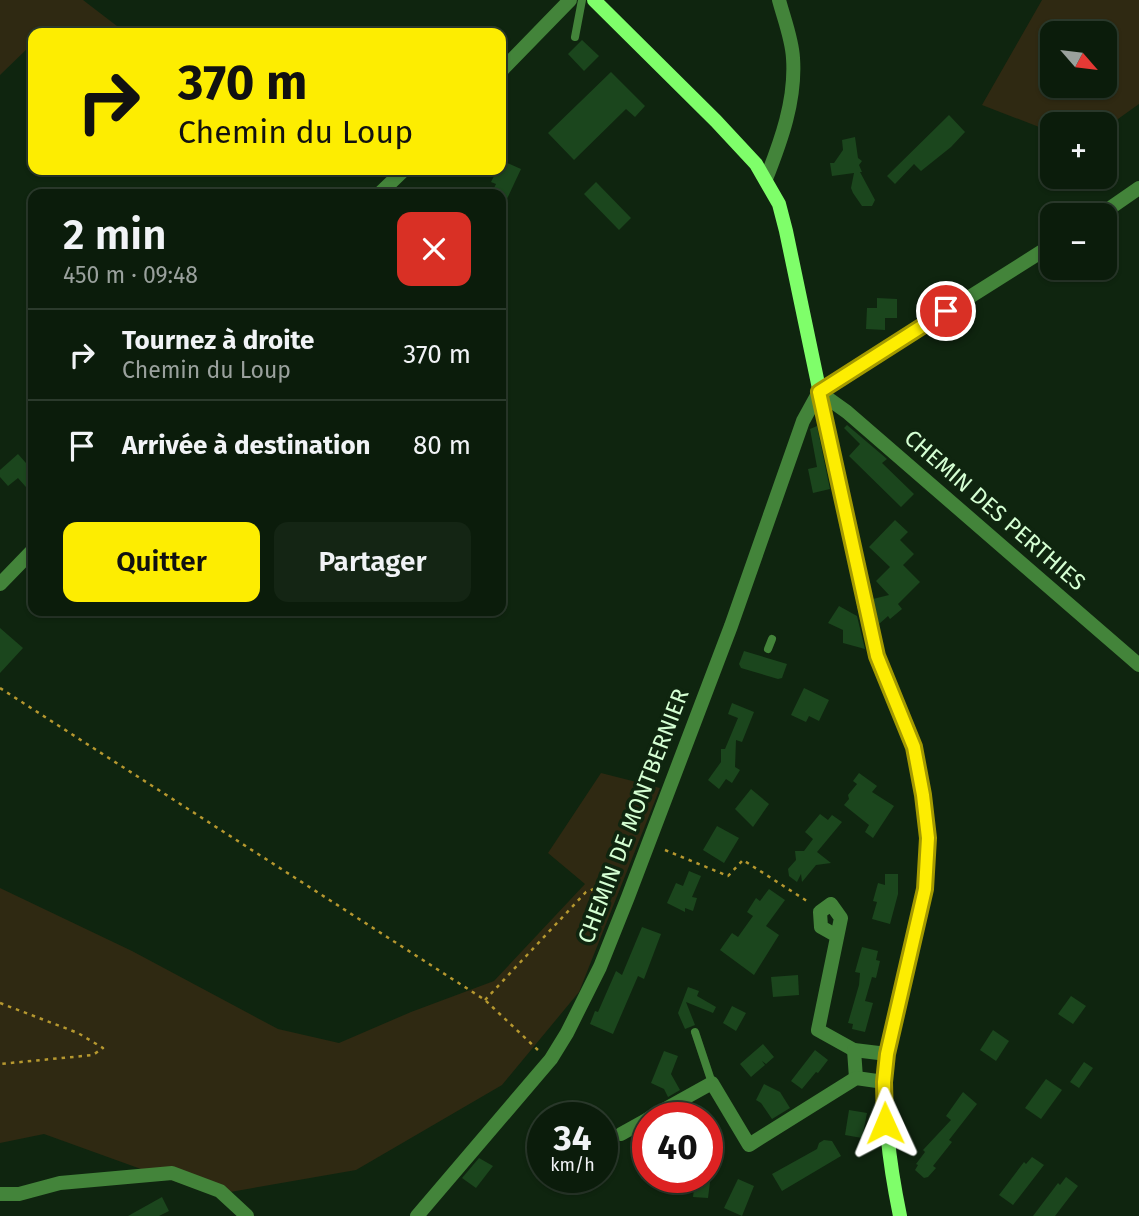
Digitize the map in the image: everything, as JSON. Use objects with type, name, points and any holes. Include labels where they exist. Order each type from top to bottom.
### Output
[{"type":"street","points":[[506,66],[570,0]]},
{"type":"street","points":[[594,0],[756,164],[779,204],[786,231],[877,656],[914,747],[928,838],[925,889],[887,1054],[884,1082],[886,1132],[900,1216]]},
{"type":"street","points":[[766,179],[786,122],[793,73],[791,42],[779,0]]},
{"type":"street","points":[[384,189],[399,175]]},
{"type":"street","points":[[1117,203],[1139,188]]},
{"type":"street","points":[[819,392],[1040,253]]},
{"type":"street","name":"CHEMIN DES PERTHIES","points":[[819,392],[847,412],[1139,665]]},
{"type":"street","name":"CHEMIN DE MONTBERNIER","points":[[417,1216],[551,1059],[600,967],[731,626],[803,421],[819,392]]},
{"type":"street","points":[[0,584],[28,555]]},
{"type":"street","points":[[820,912],[831,904],[841,918],[818,1030],[855,1050],[887,1054]]},
{"type":"street","points":[[855,1050],[856,1078]]},
{"type":"street","points":[[678,1102],[712,1083],[749,1144],[856,1078],[884,1082]]},
{"type":"street","points":[[621,1134],[632,1128]]},
{"type":"street","points":[[0,1194],[19,1194],[60,1184],[172,1173],[219,1191],[247,1216]]},
{"type":"lane","points":[[575,37],[582,0]]},
{"type":"lane","points":[[768,649],[772,639]]},
{"type":"lane","points":[[695,1032],[712,1083]]},
{"type":"path","points":[[0,688],[485,1000],[529,1043],[551,1059]]},
{"type":"path","points":[[665,850],[728,876],[743,860],[803,896],[820,912]]},
{"type":"path","points":[[485,1000],[586,892],[596,888],[628,897]]},
{"type":"path","points":[[0,1003],[78,1033],[103,1048],[93,1055],[0,1064]]},
{"type":"shaded area","points":[[0,0],[83,0],[119,28],[28,28],[28,48],[0,75]]},
{"type":"shaded area","points":[[1042,0],[1139,0],[1139,104],[1117,120],[1117,112],[1040,112],[1040,127],[982,105]]},
{"type":"shaded area","points":[[601,773],[660,788],[579,992],[502,1085],[356,1170],[213,1195],[44,1134],[0,1143],[0,888],[132,951],[278,1029],[339,1043],[494,981],[585,884],[548,853]]},
{"type":"building","points":[[582,40],[599,56],[584,71],[568,54]]},
{"type":"building","points":[[611,72],[645,106],[635,117],[626,109],[574,160],[548,133]]},
{"type":"building","points":[[949,115],[965,132],[921,171],[914,164],[895,184],[887,176]]},
{"type":"building","points":[[855,137],[858,158],[862,161],[859,165],[860,172],[875,200],[872,206],[862,206],[853,193],[851,188],[854,173],[832,176],[830,163],[834,163],[843,150],[842,140]]},
{"type":"building","points":[[506,162],[521,169],[506,201],[506,189],[494,189],[496,184],[491,182],[494,175],[506,175]]},
{"type":"building","points":[[596,182],[631,218],[619,230],[584,194]]},
{"type":"building","points":[[877,298],[897,299],[897,318],[885,318],[885,330],[866,329],[867,308],[877,308]]},
{"type":"building","points":[[847,425],[887,459],[882,463],[914,494],[901,507],[849,456],[860,444],[844,428]]},
{"type":"building","points":[[817,426],[830,489],[813,493],[808,469],[817,467],[810,429]]},
{"type":"building","points":[[18,454],[28,465],[28,489],[18,478],[8,486],[0,477],[0,470]]},
{"type":"building","points":[[895,520],[908,532],[900,540],[914,554],[903,565],[920,582],[898,604],[902,609],[879,624],[873,599],[889,595],[876,581],[890,567],[869,547]]},
{"type":"building","points":[[839,606],[857,616],[865,649],[843,643],[843,630],[828,623]]},
{"type":"building","points":[[0,628],[23,648],[0,673]]},
{"type":"building","points":[[744,651],[787,664],[782,678],[741,668],[739,664]]},
{"type":"building","points":[[804,688],[829,700],[819,721],[809,716],[806,722],[791,715]]},
{"type":"building","points":[[732,703],[754,712],[742,742],[736,740],[735,767],[740,770],[732,783],[726,779],[719,789],[708,780],[721,762],[721,749],[725,749],[738,718],[728,714]]},
{"type":"building","points":[[859,773],[877,786],[872,792],[894,806],[873,838],[865,832],[869,825],[844,805],[857,784],[853,781]]},
{"type":"building","points":[[751,789],[769,804],[753,827],[735,809]]},
{"type":"building","points":[[820,814],[828,820],[832,815],[842,822],[817,852],[831,863],[816,865],[802,882],[801,874],[797,882],[789,876],[788,869],[796,860],[795,851],[804,851],[813,839],[805,832]]},
{"type":"building","points":[[717,826],[739,838],[724,863],[703,850]]},
{"type":"building","points":[[689,871],[701,876],[692,897],[697,898],[693,911],[685,908],[685,912],[667,903],[676,883],[683,886]]},
{"type":"building","points":[[885,874],[898,874],[898,894],[890,924],[872,919],[877,902],[873,901],[878,883],[885,885]]},
{"type":"building","points":[[769,889],[785,900],[766,926],[779,935],[754,975],[720,950],[732,933],[738,937],[753,916],[747,912],[756,898],[760,901]]},
{"type":"building","points":[[642,927],[661,934],[644,979],[638,976],[613,1034],[590,1024],[616,971],[622,975]]},
{"type":"building","points":[[862,947],[878,951],[876,960],[880,961],[876,978],[872,977],[865,1001],[873,1003],[865,1032],[852,1029],[853,1024],[848,1023],[859,985],[860,973],[855,972]]},
{"type":"building","points":[[798,975],[799,995],[773,997],[771,977]]},
{"type":"building","points":[[688,987],[699,991],[697,996],[716,1007],[713,1013],[686,1002],[695,1025],[685,1029],[678,1013]]},
{"type":"building","points":[[1071,996],[1086,1006],[1073,1024],[1058,1014]]},
{"type":"building","points":[[732,1006],[746,1013],[736,1031],[723,1023]]},
{"type":"building","points":[[993,1030],[1009,1041],[996,1061],[980,1050]]},
{"type":"building","points":[[763,1044],[774,1057],[766,1064],[762,1061],[765,1065],[751,1077],[740,1064]]},
{"type":"building","points":[[815,1050],[828,1060],[802,1089],[791,1081]]},
{"type":"building","points":[[664,1051],[678,1056],[671,1074],[680,1090],[668,1097],[664,1089],[651,1083]]},
{"type":"building","points":[[1084,1062],[1093,1068],[1079,1088],[1070,1082]]},
{"type":"building","points":[[1046,1079],[1062,1090],[1041,1119],[1025,1108]]},
{"type":"building","points":[[764,1084],[780,1092],[790,1108],[772,1119],[756,1100]]},
{"type":"building","points":[[963,1092],[977,1104],[949,1140],[952,1142],[933,1166],[936,1168],[924,1178],[915,1170],[918,1165],[916,1164],[925,1152],[923,1150],[951,1120],[946,1116]]},
{"type":"building","points":[[849,1110],[867,1113],[862,1138],[845,1135]]},
{"type":"building","points":[[824,1140],[832,1141],[841,1156],[782,1191],[772,1174],[817,1149],[819,1143]]},
{"type":"building","points":[[1032,1157],[1044,1165],[1013,1205],[999,1195],[1024,1162],[1026,1164]]},
{"type":"building","points":[[479,1158],[493,1166],[476,1188],[462,1178]]},
{"type":"building","points":[[1066,1177],[1078,1186],[1055,1216],[1033,1216],[1058,1183],[1060,1185]]},
{"type":"building","points":[[738,1179],[754,1186],[742,1216],[724,1208]]},
{"type":"building","points":[[693,1193],[709,1193],[708,1198],[693,1197]]},
{"type":"building","points":[[162,1197],[169,1211],[159,1216],[128,1216]]},
{"type":"route","points":[[885,1123],[884,1082],[887,1054],[925,889],[928,838],[914,747],[877,656],[819,392],[946,311]]}]
